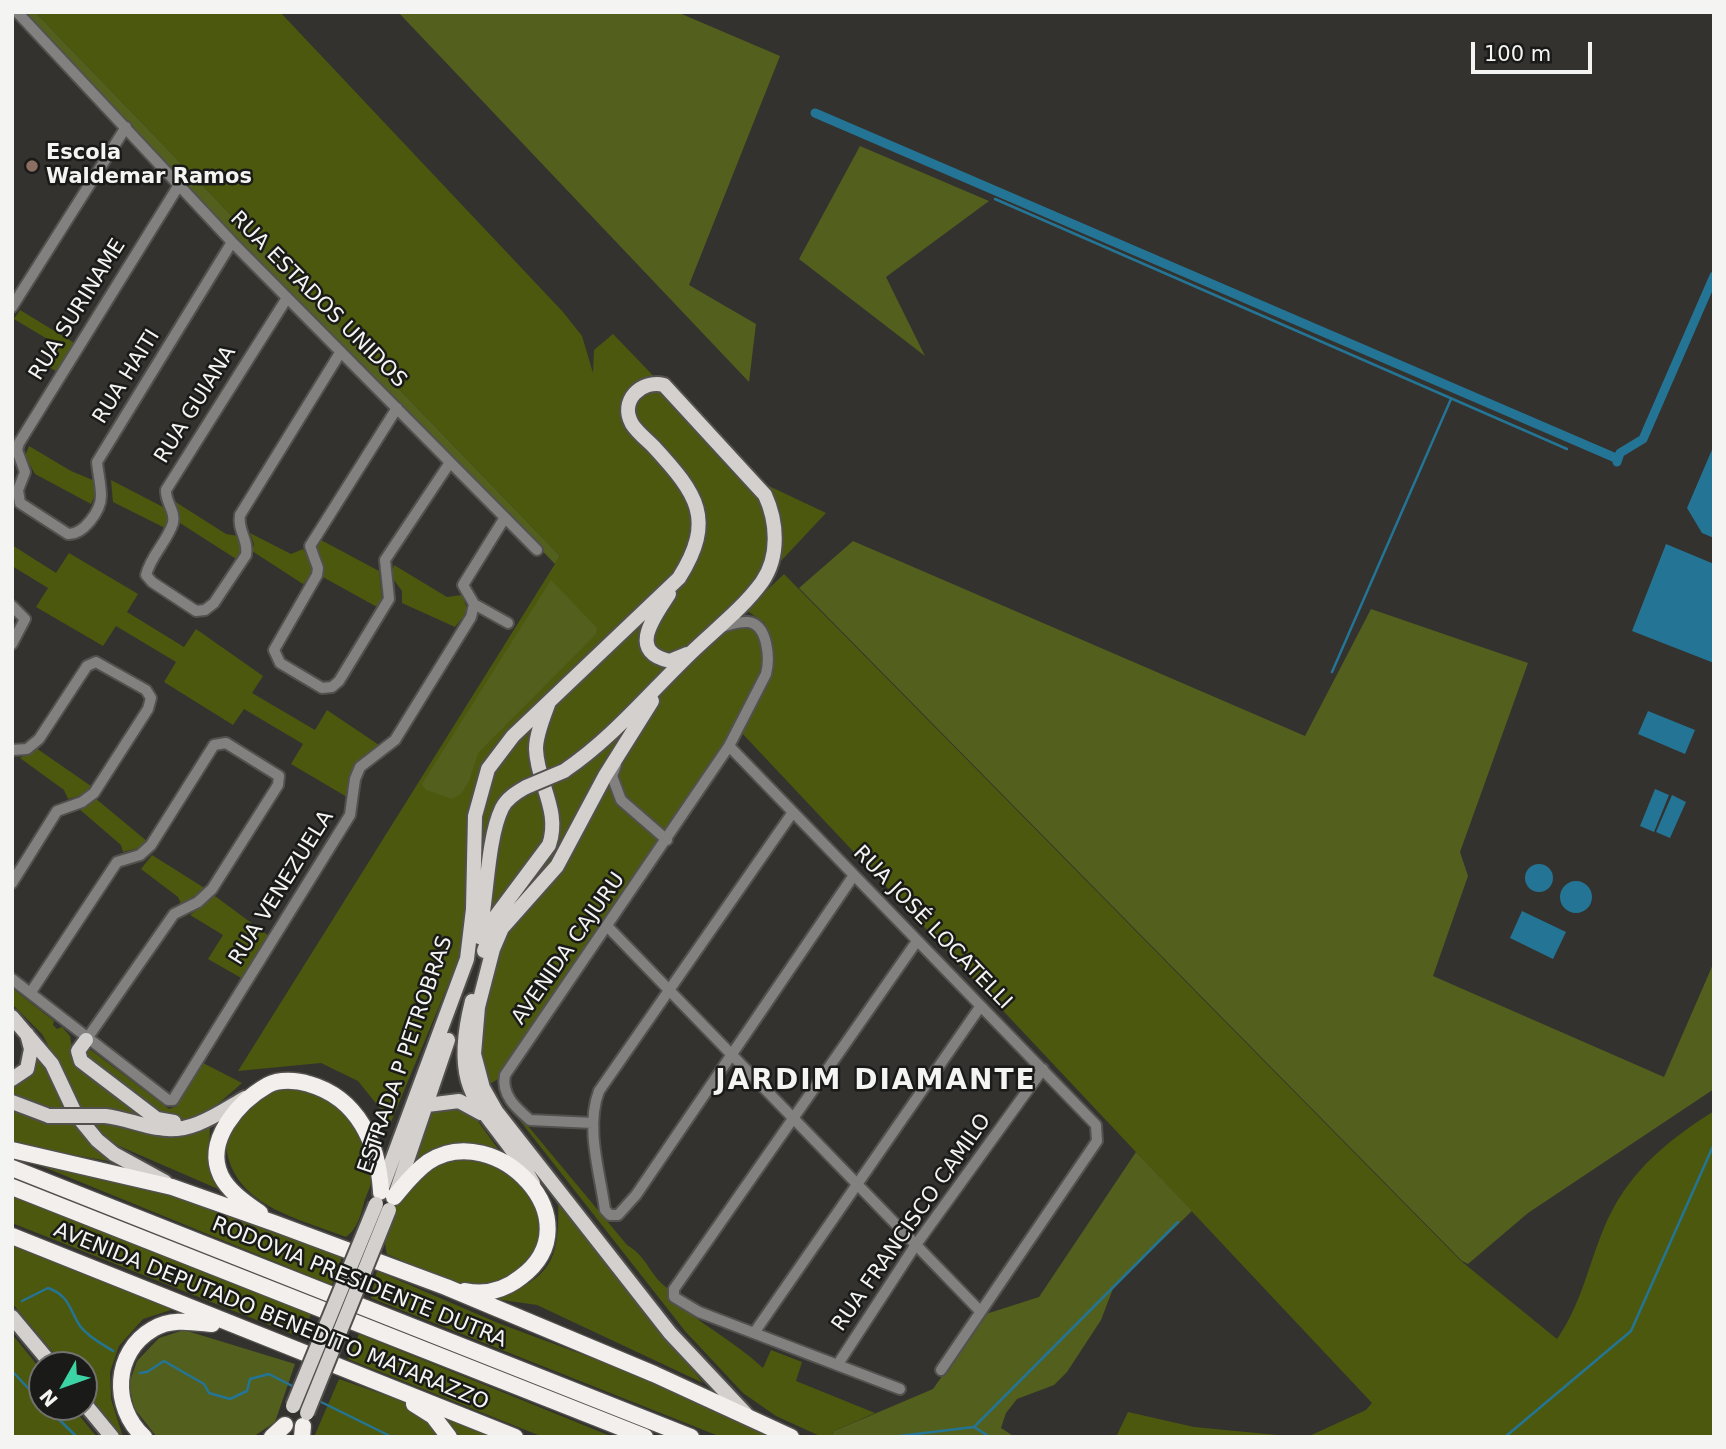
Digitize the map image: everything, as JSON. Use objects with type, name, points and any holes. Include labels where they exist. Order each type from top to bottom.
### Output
[{"type":"highway","points":[[274,1223],[237,1196],[222,1177],[215,1153],[222,1131],[239,1110],[268,1085],[285,1081],[303,1082],[325,1088],[340,1098],[359,1118],[379,1161],[385,1200]]},
{"type":"highway","points":[[12,1150],[172,1186],[274,1223],[446,1287],[791,1437]]},
{"type":"highway","points":[[385,1200],[430,1160],[455,1153],[478,1153],[499,1160],[521,1173],[537,1191],[548,1230],[544,1250],[532,1269],[512,1284],[490,1292],[475,1293],[446,1287]]},
{"type":"highway","name":"RODOVIA PRESIDENTE DUTRA","points":[[12,1168],[691,1437]]},
{"type":"highway","name":"RODOVIA PRESIDENTE DUTRA","points":[[12,1187],[645,1437]]},
{"type":"highway","name":"AVENIDA DEPUTADO BENEDITO MATARAZZO","points":[[12,1236],[515,1437]]},
{"type":"highway","points":[[144,1437],[130,1419],[121,1393],[121,1375],[133,1346],[153,1329],[169,1323],[187,1321],[235,1327]]},
{"type":"highway","points":[[389,1387],[433,1416],[449,1437]]},
{"type":"highway","points":[[272,1437],[283,1431]]},
{"type":"main road","points":[[283,1431],[427,1105],[475,960],[496,827],[503,806],[513,794],[564,771],[581,760],[662,685],[718,628],[762,581],[772,558],[775,538],[774,513],[765,495],[663,385],[645,386],[632,396],[629,402],[631,422],[680,476],[695,500],[700,533],[694,554],[649,628],[647,646],[652,654],[670,661],[692,652]]},
{"type":"main road","points":[[549,701],[679,578]]},
{"type":"main road","points":[[662,685],[623,748],[558,866],[502,928],[493,949],[478,1007],[474,1054],[489,1112],[670,1333],[747,1416]]},
{"type":"main road","name":"ESTRADA P PETROBRAS","points":[[537,1191],[489,1112],[468,1085],[462,1046],[490,927],[550,845],[553,835],[551,807],[538,765],[536,746],[549,701]]},
{"type":"main road","name":"ESTRADA P PETROBRAS","points":[[385,1200],[467,959],[479,794],[488,769],[499,752],[549,701]]},
{"type":"main road","points":[[12,1017],[27,1031],[52,1064],[75,1113],[97,1140],[114,1154],[172,1186]]},
{"type":"main road","points":[[12,1079],[27,1069],[30,1059],[27,1031]]},
{"type":"main road","points":[[86,1040],[78,1051],[81,1061],[158,1119],[203,1122]]},
{"type":"main road","points":[[12,1102],[50,1116],[104,1116],[162,1129],[203,1122],[268,1085]]},
{"type":"main road","points":[[427,1105],[459,1101],[489,1112]]},
{"type":"main road","points":[[303,1428],[385,1200]]},
{"type":"main road","points":[[12,1317],[40,1351]]},
{"type":"main road","points":[[98,1420],[112,1437]]},
{"type":"street","name":"RUA ESTADOS UNIDOS","points":[[17,12],[232,242],[537,550]]},
{"type":"street","points":[[12,306],[125,127]]},
{"type":"street","name":"RUA SURINAME","points":[[76,535],[68,534],[20,503],[18,498],[25,472],[16,450],[179,185]]},
{"type":"street","name":"RUA HAITI","points":[[76,535],[83,530],[102,499],[97,462],[232,242]]},
{"type":"street","name":"RUA GUIANA","points":[[287,298],[166,490],[174,517],[172,526],[150,562],[146,575],[152,582],[196,611],[205,610],[214,603],[246,555],[247,547],[238,524],[240,515],[340,353]]},
{"type":"street","points":[[397,408],[310,546],[318,568],[317,575],[274,655],[280,663],[322,688],[332,687],[339,681],[389,599],[385,560],[449,464]]},
{"type":"street","points":[[504,519],[463,585],[474,604],[508,623]]},
{"type":"street","name":"RUA VENEZUELA","points":[[86,1040],[171,1101],[350,815],[355,779],[360,767],[399,733],[471,617],[474,604]]},
{"type":"street","points":[[12,606],[26,619],[12,643]]},
{"type":"street","name":"AVENIDA CAJURU","points":[[593,1123],[530,1120],[509,1097],[504,1083],[505,1075],[729,746],[766,674],[769,661],[762,631],[755,624],[746,621],[718,628]]},
{"type":"street","points":[[12,750],[27,749],[39,739],[87,666],[96,662],[146,690],[151,698],[148,709],[94,793],[82,802],[57,811],[12,883]]},
{"type":"street","points":[[12,979],[86,1040],[174,914],[198,902],[212,889],[278,785],[279,776],[249,756],[219,742],[214,745],[151,845],[140,855],[117,862],[31,992]]},
{"type":"street","name":"RUA JOSÉ LOCATELLI","points":[[729,746],[1096,1125],[1097,1141],[980,1311]]},
{"type":"street","points":[[623,748],[612,776],[616,792],[667,840]]},
{"type":"street","points":[[793,812],[599,1091],[594,1103],[593,1123],[605,1210],[610,1215],[618,1215],[636,1195],[854,875]]},
{"type":"street","points":[[608,927],[792,1120],[980,1311],[940,1370]]},
{"type":"street","points":[[900,1389],[680,1303],[674,1297],[674,1289],[917,941]]},
{"type":"street","points":[[754,1333],[980,1007]]},
{"type":"street","name":"RUA FRANCISCO CAMILO","points":[[838,1364],[915,1246],[1043,1069]]},
{"type":"green space","points":[[22,12],[35,12],[560,556],[555,564],[210,212]]},
{"type":"green space","points":[[35,12],[280,12],[563,312],[582,336],[593,373],[594,350],[613,334],[752,478],[826,513],[719,627],[746,621],[762,631],[767,675],[774,660],[765,623],[746,610],[784,574],[1461,1261],[1557,1339],[1575,1307],[1606,1223],[1624,1192],[1658,1153],[1714,1111],[1714,1437],[1307,1437],[1366,1410],[1372,1403],[740,731],[505,1075],[483,1088],[475,1058],[492,954],[470,822],[462,951],[391,1122],[358,1081],[321,1063],[238,1071],[560,556]]},
{"type":"green space","points":[[398,12],[677,12],[780,56],[689,285],[756,324],[749,382]]},
{"type":"green space","points":[[860,146],[989,201],[886,277],[925,356],[799,259]]},
{"type":"green space","points":[[20,310],[76,344],[59,373],[47,366],[59,346],[14,319]]},
{"type":"green space","points":[[29,446],[71,471],[95,481],[96,493],[91,504],[35,474],[25,456]]},
{"type":"green space","points":[[111,480],[163,507],[169,516],[165,528],[113,502]]},
{"type":"green space","points":[[174,501],[226,534],[238,536],[242,546],[240,557],[236,559],[180,523]]},
{"type":"green space","points":[[250,533],[291,554],[303,549],[312,565],[310,578],[303,584],[252,551],[254,544]]},
{"type":"green space","points":[[321,540],[379,571],[382,601],[377,607],[321,576],[324,569],[316,550]]},
{"type":"green space","points":[[853,541],[1305,736],[1371,609],[1528,663],[1460,852],[1468,876],[1433,976],[1664,1077],[1714,962],[1714,1089],[1528,1213],[1468,1264],[1462,1261],[799,588]]},
{"type":"green space","points":[[12,545],[56,573],[69,553],[138,594],[127,612],[184,647],[196,629],[263,676],[252,693],[315,730],[327,710],[379,745],[361,760],[347,797],[291,764],[303,744],[244,709],[233,725],[164,682],[176,662],[116,626],[103,646],[36,607],[48,588],[12,566]]},
{"type":"green space","points":[[394,565],[447,597],[462,595],[468,611],[455,627],[402,603],[402,591],[391,576]]},
{"type":"green space","points":[[551,580],[597,628],[596,634],[478,753],[469,781],[461,794],[452,799],[426,790],[422,784]]},
{"type":"green space","points":[[36,748],[91,786],[83,795],[68,799],[64,790],[20,758]]},
{"type":"green space","points":[[95,798],[148,842],[143,847],[123,852],[121,845],[78,808]]},
{"type":"green space","points":[[152,855],[206,889],[181,904],[178,897],[141,869]]},
{"type":"green space","points":[[215,896],[269,936],[243,979],[208,959],[223,935],[190,915]]},
{"type":"green space","points":[[12,988],[54,1021],[53,1025],[57,1029],[62,1027],[70,1036],[73,1055],[148,1117],[82,1108],[42,1034],[12,1004]]},
{"type":"green space","points":[[87,1047],[169,1109],[177,1106],[203,1063],[242,1083],[218,1104],[200,1115],[169,1120],[86,1060],[84,1052]]},
{"type":"green space","points":[[36,1051],[71,1108],[50,1110],[12,1094],[12,1084]]},
{"type":"green space","points":[[289,1086],[321,1096],[335,1104],[357,1126],[365,1140],[372,1179],[359,1220],[346,1237],[265,1204],[249,1192],[236,1176],[228,1157],[225,1133],[264,1093]]},
{"type":"green space","points":[[461,1106],[469,1109],[499,1150],[455,1147],[413,1161],[429,1113],[437,1108]]},
{"type":"green space","points":[[12,1107],[32,1116],[76,1123],[91,1142],[125,1164],[12,1144]]},
{"type":"green space","points":[[510,1108],[627,1245],[640,1255],[670,1290],[672,1300],[763,1368],[771,1350],[802,1362],[796,1381],[875,1413],[834,1431],[832,1437],[822,1437],[776,1416],[743,1393],[685,1331]]},
{"type":"green space","points":[[93,1122],[158,1133],[210,1124],[209,1159],[225,1192],[119,1146],[93,1129]]},
{"type":"green space","points":[[1136,1152],[1192,1211],[1114,1286],[1101,1320],[1067,1372],[1054,1385],[1017,1399],[1006,1413],[1001,1428],[1015,1437],[832,1437],[834,1431],[933,1389],[986,1314],[1039,1297]]},
{"type":"green space","points":[[447,1157],[497,1160],[536,1195],[541,1242],[520,1269],[501,1281],[468,1285],[435,1275],[387,1254],[387,1220],[399,1195]]},
{"type":"green space","points":[[34,1163],[151,1187],[342,1257],[332,1285]]},
{"type":"green space","points":[[12,1196],[311,1314],[302,1338],[12,1223]]},
{"type":"green space","points":[[558,1200],[703,1383],[537,1305],[495,1299],[529,1283],[549,1264],[557,1237]]},
{"type":"green space","points":[[12,1243],[174,1309],[143,1319],[119,1346],[110,1372],[111,1399],[123,1437],[98,1407],[98,1351],[52,1351],[12,1303]]},
{"type":"green space","points":[[377,1271],[498,1323],[718,1405],[781,1437],[721,1437],[371,1298]]},
{"type":"green space","points":[[184,1330],[295,1364],[275,1422],[253,1437],[156,1436],[134,1408],[129,1384],[137,1361],[159,1338]]},
{"type":"green space","points":[[12,1334],[28,1354],[28,1421],[84,1421],[97,1437],[12,1437]]},
{"type":"green space","points":[[359,1334],[613,1437],[543,1437],[348,1359]]},
{"type":"green space","points":[[339,1379],[505,1437],[314,1437]]},
{"type":"green space","points":[[1128,1412],[1194,1427],[1298,1437],[1116,1437]]},
{"type":"water","points":[[1714,445],[1714,538],[1702,533],[1687,508]]},
{"type":"water","points":[[1666,544],[1714,564],[1714,663],[1632,631]]},
{"type":"water","points":[[1648,711],[1695,730],[1685,754],[1638,734]]},
{"type":"water","points":[[1655,789],[1669,795],[1654,832],[1640,826]]},
{"type":"water","points":[[1672,795],[1686,802],[1670,838],[1656,832]]},
{"type":"water","points":[[1539,864],[1549,868],[1553,878],[1549,888],[1539,892],[1529,888],[1525,878],[1529,868]]},
{"type":"water","points":[[1576,881],[1588,885],[1592,897],[1588,909],[1576,913],[1564,909],[1560,897],[1564,885]]},
{"type":"water","points":[[1522,911],[1566,932],[1553,959],[1510,938]]},
{"type":"waterway","points":[[815,113],[1618,459]]},
{"type":"waterway","points":[[995,199],[1567,449]]},
{"type":"waterway","points":[[1617,462],[1620,453],[1643,439],[1714,276]]},
{"type":"waterway","points":[[1332,672],[1451,399]]},
{"type":"waterway","points":[[1505,1437],[1631,1331],[1714,1144]]},
{"type":"waterway","points":[[974,1427],[1178,1222]]},
{"type":"waterway","points":[[22,1301],[48,1288],[55,1291],[65,1299],[83,1330],[113,1351]]},
{"type":"waterway","points":[[140,1373],[147,1372],[164,1361],[204,1384],[209,1393],[230,1399],[247,1391],[250,1379],[269,1374],[296,1388]]},
{"type":"waterway","points":[[12,1371],[28,1388]]},
{"type":"waterway","points":[[317,1400],[392,1437]]},
{"type":"waterway","points":[[60,1421],[77,1437]]},
{"type":"waterway","points":[[891,1437],[974,1427],[990,1437]]},
{"type":"place","name":"Escola Waldemar Ramos","points":[[32,166]]},
{"type":"district","name":"JARDIM DIAMANTE","points":[[876,1082]]}]
